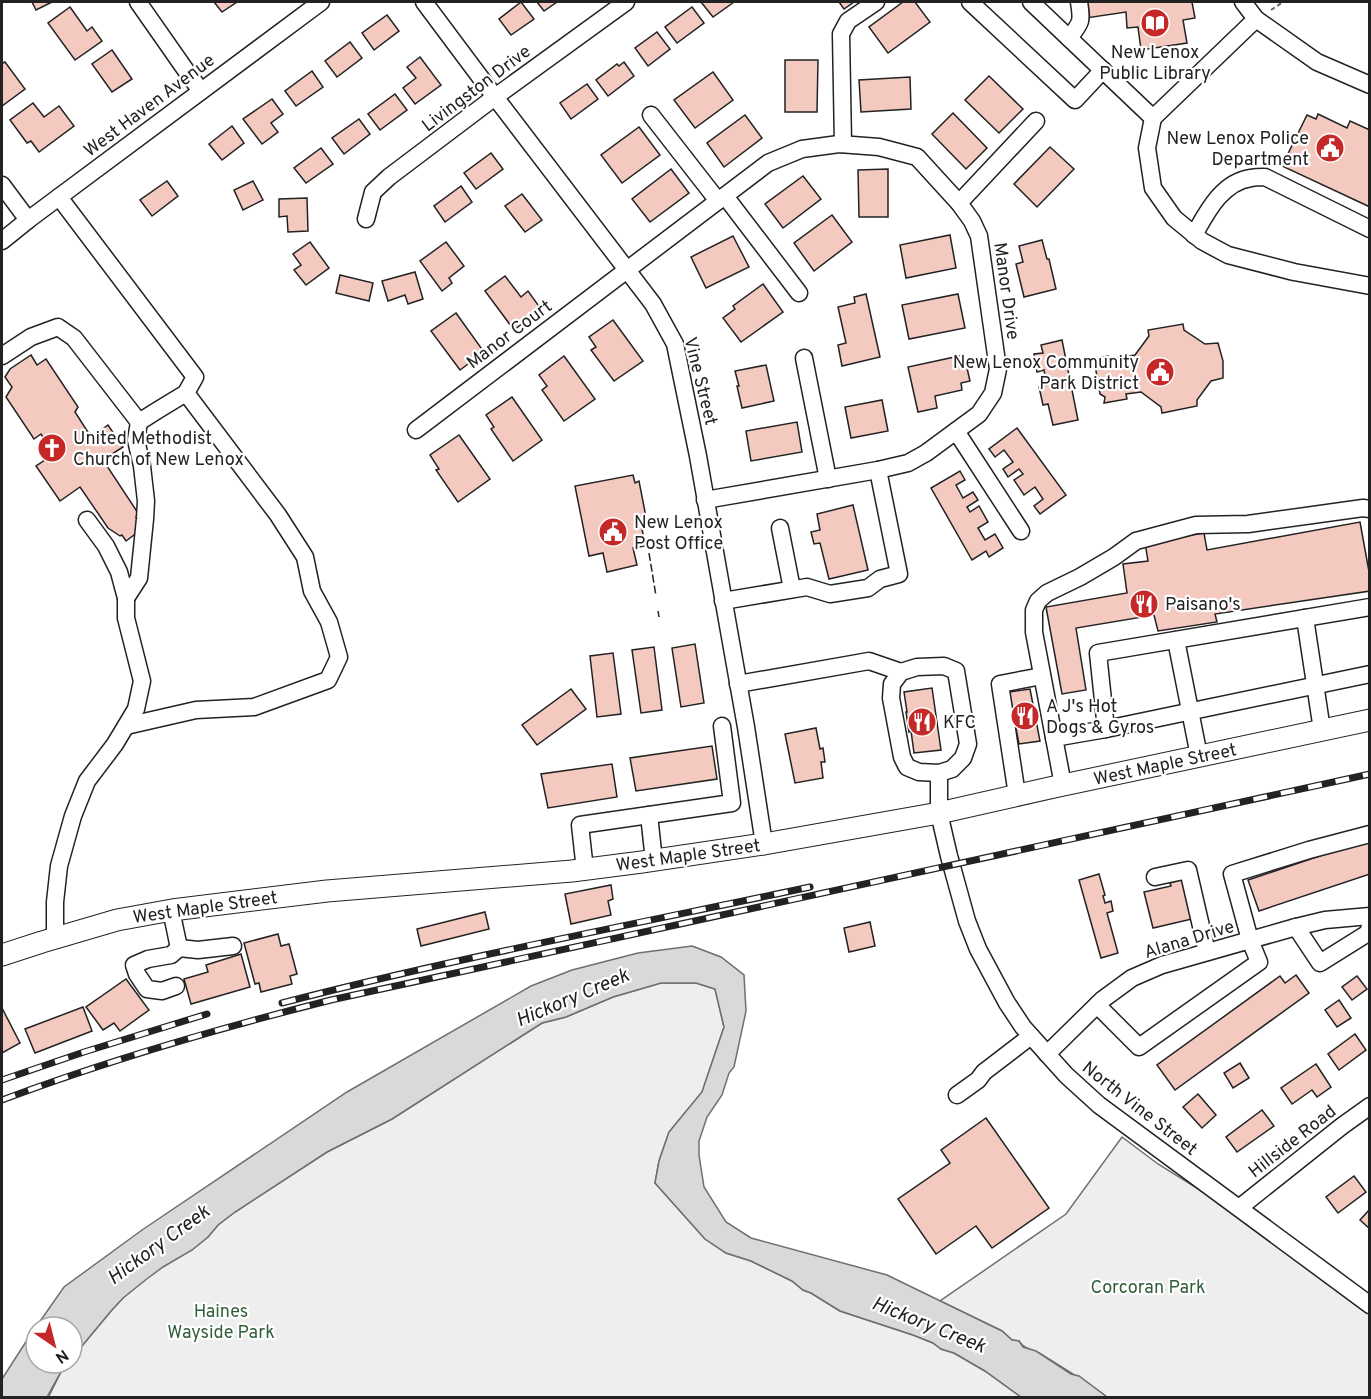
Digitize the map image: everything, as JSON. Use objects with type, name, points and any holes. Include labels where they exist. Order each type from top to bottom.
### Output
[{"type":"main road","name":"West Maple Street","points":[[2,955],[117,920],[171,910],[327,891],[585,870],[764,844],[939,813],[1370,720]]},
{"type":"street","points":[[138,2],[201,91]]},
{"type":"street","name":"West Haven Avenue","points":[[2,241],[321,2]]},
{"type":"street","name":"Vine Street","points":[[424,2],[653,304],[675,344],[738,684],[764,844]]},
{"type":"street","name":"Livingston Drive","points":[[366,219],[373,192],[389,177],[626,2]]},
{"type":"street","points":[[843,144],[841,34],[848,21],[876,2]]},
{"type":"street","points":[[970,2],[1075,99],[1103,70]]},
{"type":"street","points":[[1031,2],[1153,118]]},
{"type":"street","points":[[1069,38],[1082,19],[1079,2]]},
{"type":"street","points":[[1243,2],[1256,19],[1317,62],[1370,85]]},
{"type":"street","points":[[1256,19],[1153,118],[1147,148],[1153,188],[1174,218],[1202,241],[1228,255],[1294,272],[1370,286]]},
{"type":"street","points":[[651,115],[799,293]]},
{"type":"street","points":[[959,203],[1036,122]]},
{"type":"street","name":"Manor Drive","points":[[626,269],[768,163],[802,149],[843,144],[879,147],[917,157],[959,203],[979,236],[998,369],[993,393],[979,414],[926,453],[908,463],[705,500]]},
{"type":"street","points":[[1194,235],[1218,197],[1233,185],[1257,177],[1265,177],[1370,229]]},
{"type":"street","points":[[2,185],[28,220]]},
{"type":"street","points":[[59,197],[195,377],[186,393],[139,422]]},
{"type":"street","name":"Manor Court","points":[[416,430],[626,269]]},
{"type":"street","points":[[2,356],[31,337],[58,327],[74,338],[139,422],[136,440],[145,489],[145,519],[139,578],[126,598]]},
{"type":"street","points":[[804,358],[828,479]]},
{"type":"street","points":[[126,726],[196,710],[254,707],[328,680],[339,657],[329,622],[312,591],[305,557],[278,515],[186,393]]},
{"type":"street","points":[[956,431],[1021,531]]},
{"type":"street","points":[[723,601],[807,587],[830,594],[868,588],[880,579],[899,574],[878,470]]},
{"type":"street","points":[[1063,785],[1034,632],[1034,610],[1038,601],[1047,592],[1080,577],[1136,541],[1196,525],[1248,524],[1363,508],[1370,509]]},
{"type":"street","points":[[55,938],[55,902],[59,866],[73,816],[87,781],[115,744],[136,709],[141,681],[126,618],[126,598],[119,572],[106,546],[87,520]]},
{"type":"street","points":[[780,528],[792,590]]},
{"type":"street","points":[[1106,729],[1098,653],[1370,607]]},
{"type":"street","points":[[1305,618],[1322,730]]},
{"type":"street","points":[[1176,640],[1199,756]]},
{"type":"street","points":[[738,684],[869,661],[902,672]]},
{"type":"street","points":[[944,666],[956,671],[968,744],[963,758],[952,769],[939,773],[913,770],[907,767],[902,757],[891,698],[892,684],[902,672],[917,667],[944,666]]},
{"type":"street","points":[[1054,738],[1370,674]]},
{"type":"street","points":[[1017,795],[1000,684],[1042,676]]},
{"type":"street","points":[[585,870],[580,825],[732,803],[722,726]]},
{"type":"street","name":"North Vine Street","points":[[939,773],[939,813],[967,921],[978,949],[1007,1003],[1023,1027],[1066,1075],[1099,1105],[1370,1305]]},
{"type":"street","points":[[649,815],[654,861]]},
{"type":"street","points":[[1097,1005],[1139,1047],[1259,962],[1250,940],[1232,874],[1370,834]]},
{"type":"street","points":[[1155,877],[1188,870],[1207,952]]},
{"type":"street","points":[[171,910],[179,948]]},
{"type":"street","name":"Alana Drive","points":[[1047,1054],[1097,1005],[1132,978],[1162,965],[1325,920],[1370,916]]},
{"type":"street","points":[[1296,927],[1320,963],[1368,933],[1370,926]]},
{"type":"street","points":[[176,986],[162,990],[147,989],[134,965],[148,959],[171,955],[179,948],[198,950],[233,946]]},
{"type":"street","points":[[957,1095],[1031,1036]]},
{"type":"street","name":"Hillside Road","points":[[1239,1208],[1370,1106]]},
{"type":"path","points":[[1271,10],[1283,2]]},
{"type":"green space","name":"Haines Wayside Park","points":[[661,983],[696,983],[715,989],[724,1027],[702,1092],[669,1132],[659,1161],[655,1183],[705,1239],[726,1253],[751,1261],[792,1281],[803,1290],[840,1311],[913,1335],[954,1353],[985,1371],[1021,1397],[48,1398],[60,1375],[84,1375],[84,1344],[123,1298],[163,1266],[192,1250],[235,1212],[327,1152],[392,1119],[542,1023],[566,1017],[613,997]]},
{"type":"green space","name":"Corcoran Park","points":[[1122,1137],[1158,1164],[1216,1200],[1369,1313],[1369,1397],[1107,1397],[1048,1358],[1025,1347],[1019,1341],[1012,1340],[1002,1331],[940,1301],[1066,1214]]},
{"type":"water","name":"Hickory Creek","points":[[692,946],[721,957],[744,975],[746,1011],[734,1067],[729,1073],[722,1095],[707,1117],[699,1141],[704,1187],[726,1222],[751,1238],[887,1275],[1002,1331],[1012,1340],[1019,1341],[1023,1347],[1036,1351],[1071,1374],[1079,1376],[1107,1397],[1021,1397],[985,1371],[954,1353],[913,1335],[840,1311],[803,1290],[792,1281],[751,1261],[726,1253],[705,1239],[655,1183],[659,1161],[669,1132],[702,1092],[724,1027],[715,989],[696,983],[661,983],[613,997],[566,1017],[542,1023],[392,1119],[327,1152],[235,1212],[192,1250],[148,1278],[111,1311],[84,1344],[84,1315],[44,1315],[64,1287],[142,1230],[347,1092],[531,986],[572,970],[638,953]]},
{"type":"water","points":[[24,1345],[24,1375],[59,1375],[47,1397],[2,1397],[2,1379]]},
{"type":"building","points":[[32,2],[52,2],[36,10]]},
{"type":"building","points":[[214,2],[237,2],[222,12]]},
{"type":"building","points":[[521,2],[534,19],[511,35],[499,19]]},
{"type":"building","points":[[537,2],[557,2],[544,11]]},
{"type":"building","points":[[701,2],[734,2],[713,17]]},
{"type":"building","points":[[839,2],[854,2],[844,9]]},
{"type":"building","points":[[903,2],[915,2],[930,22],[888,53],[869,27]]},
{"type":"building","name":"New Lenox Public Library","points":[[1084,2],[1192,2],[1195,18],[1183,20],[1187,43],[1141,50],[1138,27],[1127,28],[1126,12],[1086,18]]},
{"type":"building","points":[[70,7],[87,31],[92,27],[102,41],[75,60],[48,23]]},
{"type":"building","points":[[692,7],[704,23],[677,43],[665,27]]},
{"type":"building","points":[[387,15],[399,31],[374,50],[362,33]]},
{"type":"building","points":[[657,32],[670,49],[648,66],[635,48]]},
{"type":"building","points":[[350,42],[362,58],[337,77],[325,61]]},
{"type":"building","points":[[112,50],[132,79],[112,92],[92,64]]},
{"type":"building","points":[[420,57],[441,85],[415,104],[403,88],[416,78],[407,67]]},
{"type":"building","points":[[785,60],[818,60],[817,112],[785,112]]},
{"type":"building","points":[[2,61],[25,89],[2,106]]},
{"type":"building","points":[[624,62],[634,76],[608,96],[596,80],[617,64],[619,66]]},
{"type":"building","points":[[312,71],[323,87],[296,106],[285,91]]},
{"type":"building","points":[[713,72],[733,100],[695,128],[674,100]]},
{"type":"building","points":[[989,76],[1023,109],[999,133],[965,100]]},
{"type":"building","points":[[910,77],[911,109],[861,112],[859,80]]},
{"type":"building","points":[[587,84],[598,99],[571,119],[560,103]]},
{"type":"building","points":[[395,94],[407,110],[380,130],[368,114]]},
{"type":"building","points":[[272,99],[283,114],[271,123],[278,132],[262,144],[243,119]]},
{"type":"building","points":[[33,103],[44,117],[59,106],[74,126],[39,152],[31,141],[27,143],[10,120]]},
{"type":"building","points":[[953,113],[987,148],[966,169],[932,134]]},
{"type":"building","name":"New Lenox Police Department","points":[[1318,114],[1347,128],[1350,121],[1370,130],[1370,207],[1282,166],[1307,115],[1316,119]]},
{"type":"building","points":[[745,115],[762,138],[724,167],[707,143]]},
{"type":"building","points":[[359,119],[370,134],[344,154],[332,138]]},
{"type":"building","points":[[232,126],[244,143],[222,160],[209,144]]},
{"type":"building","points":[[639,127],[660,155],[622,183],[601,155]]},
{"type":"building","points":[[1050,147],[1074,169],[1037,207],[1014,184]]},
{"type":"building","points":[[321,148],[333,164],[306,183],[294,168]]},
{"type":"building","points":[[491,153],[503,169],[476,189],[464,173]]},
{"type":"building","points":[[671,169],[689,193],[650,222],[632,199]]},
{"type":"building","points":[[888,169],[888,217],[859,217],[858,170]]},
{"type":"building","points":[[803,176],[821,199],[783,228],[765,204]]},
{"type":"building","points":[[167,181],[178,196],[152,216],[140,200]]},
{"type":"building","points":[[253,181],[263,200],[243,210],[234,190]]},
{"type":"building","points":[[461,186],[472,202],[445,222],[434,206]]},
{"type":"building","points":[[522,194],[542,220],[525,232],[505,206]]},
{"type":"building","points":[[307,198],[308,231],[288,232],[287,216],[279,217],[279,199]]},
{"type":"building","points":[[832,215],[852,242],[814,271],[794,243]]},
{"type":"building","points":[[950,235],[956,268],[906,278],[900,245]]},
{"type":"building","points":[[733,236],[749,267],[706,288],[691,257]]},
{"type":"building","points":[[1042,240],[1056,289],[1024,297],[1016,264],[1023,262],[1019,246]]},
{"type":"building","points":[[310,242],[329,268],[306,285],[294,270],[301,265],[293,254]]},
{"type":"building","points":[[446,242],[464,266],[449,278],[452,283],[442,291],[420,261]]},
{"type":"building","points":[[415,272],[423,299],[408,304],[405,295],[388,301],[382,281]]},
{"type":"building","points":[[340,275],[373,283],[369,301],[336,293]]},
{"type":"building","points":[[505,276],[521,297],[528,291],[541,309],[514,330],[485,291]]},
{"type":"building","points":[[763,284],[783,312],[741,342],[723,318],[735,309],[733,306]]},
{"type":"building","points":[[866,294],[880,357],[842,366],[838,345],[846,343],[838,307],[855,303],[854,297]]},
{"type":"building","points":[[958,294],[965,328],[909,339],[902,305]]},
{"type":"building","points":[[456,313],[484,352],[460,370],[431,331]]},
{"type":"building","points":[[613,320],[643,361],[614,381],[591,350],[596,347],[589,337]]},
{"type":"building","name":"New Lenox Community Park District","points":[[1183,324],[1184,330],[1205,344],[1218,343],[1223,361],[1223,378],[1211,381],[1197,400],[1197,406],[1162,413],[1161,407],[1141,392],[1126,394],[1127,399],[1104,403],[1105,397],[1100,394],[1095,365],[1099,362],[1097,358],[1108,356],[1109,359],[1135,355],[1149,336],[1148,330]]},
{"type":"building","points":[[1062,340],[1078,420],[1053,425],[1048,404],[1043,405],[1039,387],[1047,385],[1044,370],[1037,372],[1034,354],[1043,353],[1041,345]]},
{"type":"building","points":[[31,355],[37,365],[46,359],[78,407],[75,412],[91,437],[108,425],[123,447],[103,460],[138,513],[136,517],[141,524],[134,535],[126,541],[122,535],[108,528],[80,487],[60,501],[36,466],[54,454],[41,434],[34,439],[6,397],[12,387],[5,377],[10,369]]},
{"type":"building","points":[[964,355],[970,381],[961,383],[962,390],[935,396],[937,408],[918,412],[908,367]]},
{"type":"building","points":[[564,356],[595,399],[564,421],[542,390],[547,386],[539,375]]},
{"type":"building","points":[[766,365],[774,401],[742,408],[735,371]]},
{"type":"building","points":[[512,397],[542,440],[513,461],[491,429],[494,427],[486,415]]},
{"type":"building","points":[[882,400],[888,431],[851,438],[845,407]]},
{"type":"building","points":[[797,422],[802,452],[751,461],[746,431]]},
{"type":"building","points":[[1017,428],[1066,495],[1040,514],[1034,506],[1043,499],[1035,487],[1024,495],[1014,480],[1023,474],[1019,469],[1008,477],[1003,469],[1013,462],[1004,450],[995,457],[989,449]]},
{"type":"building","points":[[459,435],[490,479],[458,502],[436,470],[439,469],[430,455]]},
{"type":"building","points":[[960,471],[965,480],[956,485],[963,498],[973,492],[978,500],[967,507],[970,512],[979,506],[988,522],[978,528],[985,540],[995,534],[1003,548],[989,557],[986,551],[972,560],[931,488]]},
{"type":"building","name":"New Lenox Post Office","points":[[633,475],[635,483],[639,481],[646,517],[640,517],[645,546],[633,548],[637,565],[607,572],[603,553],[589,556],[575,486]]},
{"type":"building","points":[[853,505],[868,570],[829,579],[820,543],[814,544],[811,532],[820,530],[817,514]]},
{"type":"building","points":[[1360,522],[1370,577],[1370,591],[1215,614],[1217,622],[1158,631],[1154,615],[1076,628],[1086,690],[1062,694],[1046,607],[1127,593],[1123,564],[1148,561],[1145,543],[1204,533],[1207,550]]},
{"type":"building","points":[[695,644],[704,703],[681,707],[672,648]]},
{"type":"building","points":[[654,647],[662,710],[641,713],[632,650]]},
{"type":"building","points":[[613,653],[621,714],[597,717],[590,656]]},
{"type":"building","name":"KFC","points":[[932,688],[941,750],[914,753],[904,692]]},
{"type":"building","points":[[571,689],[586,709],[537,745],[522,725]]},
{"type":"building","name":"A J's Hot Dogs & Gyros","points":[[1030,689],[1040,741],[1019,744],[1009,692]]},
{"type":"building","points":[[816,728],[825,762],[821,762],[823,778],[795,783],[785,734]]},
{"type":"building","points":[[712,746],[717,779],[636,791],[630,758]]},
{"type":"building","points":[[612,764],[617,797],[548,808],[541,774]]},
{"type":"building","points":[[1370,839],[1370,874],[1259,911],[1248,880]]},
{"type":"building","points":[[1099,874],[1105,903],[1111,901],[1113,911],[1107,913],[1118,953],[1101,958],[1079,880]]},
{"type":"building","points":[[1183,879],[1192,919],[1153,928],[1144,892],[1171,886],[1170,883]]},
{"type":"building","points":[[611,885],[613,899],[608,901],[611,915],[571,924],[565,894]]},
{"type":"building","points":[[485,912],[489,929],[421,946],[417,929]]},
{"type":"building","points":[[870,922],[875,946],[849,952],[844,928]]},
{"type":"building","points":[[278,934],[281,946],[289,944],[297,974],[290,976],[292,984],[261,992],[259,983],[255,984],[244,943]]},
{"type":"building","points":[[241,954],[250,987],[191,1004],[184,979],[208,972],[206,965]]},
{"type":"building","points":[[1296,975],[1309,993],[1175,1090],[1157,1065],[1280,976],[1285,983]]},
{"type":"building","points":[[1357,976],[1367,989],[1352,1000],[1342,987]]},
{"type":"building","points":[[126,979],[149,1010],[120,1031],[114,1023],[103,1030],[86,1007]]},
{"type":"building","points":[[1339,1000],[1351,1018],[1337,1027],[1325,1010]]},
{"type":"building","points":[[83,1007],[92,1031],[35,1053],[25,1029]]},
{"type":"building","points":[[2,1008],[20,1043],[2,1053]]},
{"type":"building","points":[[1355,1034],[1366,1050],[1339,1070],[1328,1054]]},
{"type":"building","points":[[1240,1063],[1249,1078],[1233,1088],[1224,1073]]},
{"type":"building","points":[[1316,1064],[1331,1087],[1317,1097],[1312,1090],[1292,1104],[1281,1088]]},
{"type":"building","points":[[1198,1094],[1216,1115],[1202,1128],[1183,1107]]},
{"type":"building","points":[[1262,1110],[1274,1126],[1237,1152],[1226,1137]]},
{"type":"building","points":[[986,1118],[1049,1208],[992,1248],[976,1226],[936,1254],[898,1199],[950,1163],[941,1150]]},
{"type":"building","points":[[1354,1176],[1366,1192],[1338,1213],[1326,1197]]},
{"type":"building","points":[[1370,1209],[1370,1229],[1360,1220]]},
{"type":"railway","points":[[2,1100],[83,1071],[165,1046],[331,1000],[1370,774]]},
{"type":"railway","points":[[282,1003],[479,956],[810,887]]},
{"type":"railway","points":[[2,1080],[207,1014]]},
{"type":"fence","points":[[649,553],[656,596]]},
{"type":"fence","points":[[658,611],[659,617]]},
{"type":"place","name":"New Lenox Public Library","points":[[1155,23]]},
{"type":"place","name":"New Lenox Police Department","points":[[1330,148]]},
{"type":"place","name":"New Lenox Community Park District","points":[[1160,372]]},
{"type":"place","name":"United Methodist Church of New Lenox","points":[[52,448]]},
{"type":"place","name":"New Lenox Post Office","points":[[613,532]]},
{"type":"place","name":"Paisano's","points":[[1144,604]]},
{"type":"place","name":"A J's Hot Dogs & Gyros","points":[[1025,716]]},
{"type":"place","name":"KFC","points":[[922,722]]}]
